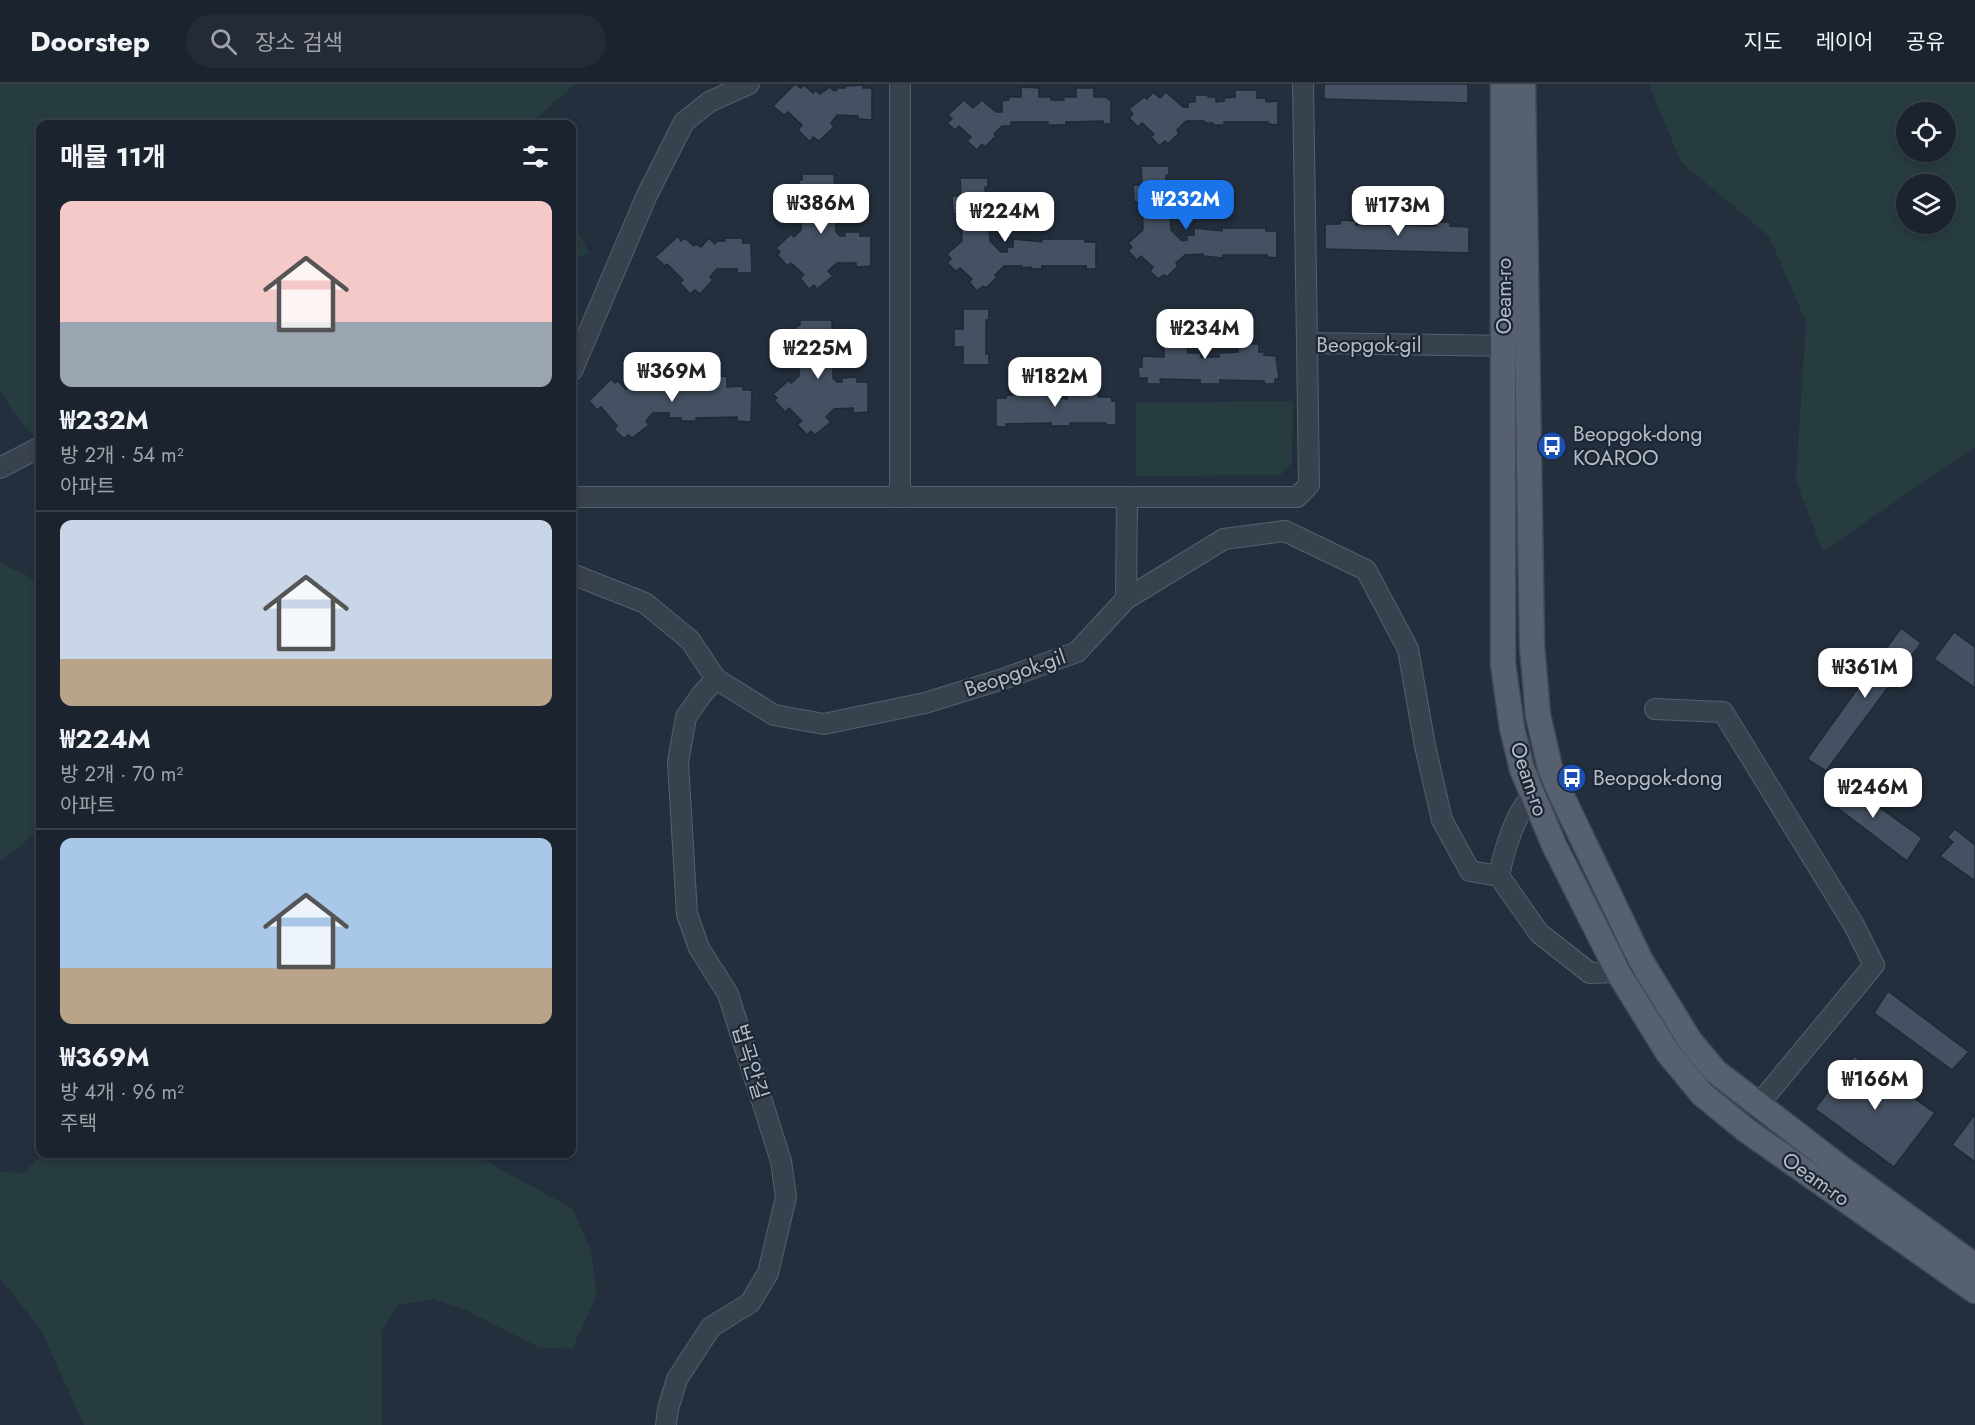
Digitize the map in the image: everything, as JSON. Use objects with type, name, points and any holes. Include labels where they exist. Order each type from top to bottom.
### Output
[{"type":"main road","name":"Oeam-ro","points":[[1503,84],[1532,646],[1538,716],[1550,768],[1557,786],[1641,961],[1690,1041],[1715,1071],[1841,1168],[1975,1266]]},
{"type":"main road","name":"Oeam-ro","points":[[1522,84],[1516,346],[1503,664],[1512,728],[1522,769],[1554,845],[1618,972],[1668,1053],[1702,1094],[1746,1130],[1975,1291]]},
{"type":"street","points":[[576,362],[647,195],[684,122],[709,102],[749,84]]},
{"type":"street","points":[[900,84],[900,497]]},
{"type":"street","points":[[1304,84],[1307,343]]},
{"type":"street","name":"Beopgok-gil","points":[[576,497],[1297,497],[1309,485],[1307,343],[1516,346]]},
{"type":"street","points":[[0,468],[36,449]]},
{"type":"street","points":[[1126,497],[1126,598]]},
{"type":"street","name":"Beopgok-gil","points":[[576,576],[645,603],[690,640],[716,679],[774,715],[824,724],[925,703],[1003,679],[1077,652],[1126,598],[1224,539],[1285,531],[1366,570],[1408,649],[1425,746],[1442,820],[1470,871],[1499,876]]},
{"type":"street","name":"법곡안길","points":[[666,1425],[677,1379],[711,1327],[750,1303],[768,1273],[786,1197],[781,1161],[728,994],[699,948],[687,914],[678,762],[686,717],[716,679]]},
{"type":"street","points":[[1655,709],[1723,711],[1854,925],[1874,965],[1759,1104]]},
{"type":"street","points":[[1557,786],[1534,796],[1524,808],[1505,846],[1499,876],[1539,933],[1590,973],[1618,972],[1641,961]]},
{"type":"green space","points":[[0,84],[575,84],[537,118],[538,120],[36,120],[36,440],[10,407],[0,389]]},
{"type":"green space","points":[[1649,84],[1975,84],[1975,447],[1823,551],[1796,481],[1806,322],[1769,236],[1681,162]]},
{"type":"green space","points":[[576,229],[589,253],[576,258]]},
{"type":"green space","points":[[1293,401],[1292,463],[1280,475],[1136,476],[1136,403]]},
{"type":"green space","points":[[0,563],[36,580],[36,832],[0,862]]},
{"type":"green space","points":[[38,1158],[480,1158],[573,1209],[591,1252],[597,1295],[572,1349],[540,1348],[462,1308],[432,1299],[398,1305],[382,1330],[382,1425],[84,1425],[41,1330],[0,1278],[0,1172],[24,1173]]},
{"type":"building","points":[[795,84],[801,88],[804,85],[813,93],[815,90],[820,94],[830,87],[834,91],[846,86],[863,85],[863,88],[872,88],[872,120],[858,119],[858,116],[837,115],[831,123],[834,127],[819,141],[813,137],[810,142],[798,130],[802,125],[788,112],[784,115],[773,106]]},
{"type":"building","points":[[1324,84],[1468,84],[1468,103],[1324,99]]},
{"type":"building","points":[[1021,87],[1039,88],[1039,97],[1051,97],[1051,100],[1076,97],[1076,88],[1094,88],[1094,97],[1105,97],[1111,101],[1111,124],[1103,124],[1103,121],[1066,122],[1066,125],[1048,125],[1048,122],[1011,122],[1011,126],[1002,126],[985,147],[982,144],[977,150],[967,141],[971,137],[959,126],[955,130],[947,123],[952,119],[948,115],[964,100],[973,108],[982,100],[996,112],[1002,112],[1002,101],[1009,100],[1008,97],[1021,97]]},
{"type":"building","points":[[1235,90],[1257,90],[1257,98],[1266,98],[1266,102],[1278,101],[1278,125],[1268,124],[1268,122],[1224,122],[1224,125],[1213,125],[1213,123],[1204,123],[1204,121],[1186,121],[1177,130],[1179,133],[1168,144],[1165,141],[1159,146],[1151,137],[1154,134],[1142,123],[1138,127],[1129,118],[1133,114],[1129,109],[1144,97],[1147,99],[1153,92],[1160,98],[1166,92],[1183,107],[1188,107],[1188,102],[1195,102],[1195,95],[1208,95],[1208,97],[1216,97],[1216,102],[1224,101],[1224,98],[1235,97]]},
{"type":"building","points":[[1141,166],[1169,166],[1169,176],[1166,175],[1171,230],[1182,241],[1187,240],[1187,235],[1194,235],[1194,228],[1222,231],[1222,228],[1266,228],[1266,231],[1277,231],[1277,258],[1267,257],[1267,255],[1223,255],[1223,258],[1203,256],[1203,254],[1185,255],[1176,263],[1178,266],[1167,277],[1164,275],[1158,279],[1150,271],[1153,267],[1141,256],[1137,260],[1128,251],[1132,247],[1128,243],[1143,230],[1142,202],[1134,202],[1133,185],[1142,185]]},
{"type":"building","points":[[802,174],[834,174],[835,188],[831,188],[832,211],[828,212],[828,219],[836,220],[836,232],[840,236],[845,236],[845,232],[860,232],[860,236],[871,236],[871,266],[856,267],[856,263],[837,263],[828,271],[833,276],[817,289],[814,285],[809,289],[800,278],[804,275],[791,263],[787,266],[777,254],[780,252],[776,248],[791,234],[794,237],[801,230],[801,215],[792,214],[792,191],[799,191],[799,180],[802,180]]},
{"type":"building","points":[[960,178],[988,178],[988,187],[985,187],[990,241],[1001,252],[1007,252],[1007,247],[1013,247],[1013,239],[1042,242],[1042,239],[1085,239],[1085,242],[1096,242],[1096,269],[1086,269],[1086,266],[1042,266],[1042,269],[1031,269],[1031,267],[1022,268],[1022,266],[1004,266],[986,288],[983,286],[977,291],[969,282],[972,279],[960,268],[956,271],[947,263],[951,259],[947,254],[962,241],[961,213],[953,214],[952,196],[961,196]]},
{"type":"building","points":[[1341,220],[1356,221],[1356,225],[1389,225],[1389,221],[1404,222],[1404,225],[1436,226],[1436,222],[1450,222],[1450,226],[1469,227],[1469,253],[1325,249],[1325,224],[1340,224]]},
{"type":"building","points":[[678,236],[681,241],[685,238],[694,246],[696,244],[701,247],[709,238],[715,244],[717,241],[725,241],[724,238],[742,238],[743,243],[751,243],[752,273],[737,273],[737,269],[717,269],[710,277],[713,280],[700,294],[695,290],[690,294],[680,283],[683,280],[667,264],[665,266],[655,257]]},
{"type":"building","points":[[963,309],[989,309],[989,320],[986,320],[986,354],[989,354],[989,365],[963,365],[963,347],[954,347],[954,329],[963,329]]},
{"type":"building","points":[[1162,316],[1190,317],[1191,327],[1187,328],[1188,353],[1201,353],[1201,357],[1219,357],[1219,353],[1238,352],[1238,344],[1259,344],[1259,352],[1276,356],[1279,379],[1275,379],[1275,384],[1265,384],[1264,381],[1220,380],[1220,384],[1200,384],[1200,380],[1160,379],[1161,384],[1147,384],[1147,378],[1139,378],[1138,367],[1142,367],[1142,356],[1164,357],[1163,332],[1159,332],[1158,323],[1162,323]]},
{"type":"building","points":[[800,320],[832,320],[832,333],[829,333],[830,357],[826,357],[825,365],[833,366],[833,378],[837,382],[842,382],[842,378],[857,377],[857,382],[868,382],[868,412],[853,413],[853,408],[834,409],[826,417],[831,422],[815,435],[811,431],[807,435],[797,424],[802,421],[789,408],[785,412],[774,400],[777,398],[773,394],[789,380],[791,383],[799,376],[799,360],[790,360],[789,337],[796,336],[796,326],[800,325]]},
{"type":"building","points":[[727,376],[727,387],[743,386],[743,390],[752,390],[751,422],[737,421],[737,417],[696,418],[696,421],[681,421],[681,418],[669,418],[669,413],[653,413],[646,421],[649,425],[632,438],[628,435],[624,439],[614,429],[617,426],[601,407],[597,410],[589,401],[611,379],[615,383],[618,381],[626,389],[630,386],[634,390],[642,381],[649,387],[649,384],[657,384],[657,380],[676,380],[676,385],[703,387],[703,377]]},
{"type":"building","points":[[1039,386],[1038,395],[1053,395],[1053,398],[1067,399],[1067,395],[1078,396],[1078,388],[1098,387],[1098,397],[1111,397],[1112,401],[1116,401],[1116,425],[1070,423],[1070,426],[1051,426],[1051,423],[1006,424],[1007,427],[996,427],[996,398],[1016,395],[1016,387]]},
{"type":"building","points":[[1901,628],[1921,643],[1826,771],[1807,759]]},
{"type":"building","points":[[1954,632],[1975,647],[1975,688],[1934,659]]},
{"type":"building","points":[[1840,779],[1922,838],[1907,861],[1822,796]]},
{"type":"building","points":[[1955,829],[1975,845],[1975,881],[1940,856],[1953,842],[1947,837]]},
{"type":"building","points":[[1888,991],[1969,1052],[1952,1070],[1874,1013]]},
{"type":"building","points":[[1854,1056],[1935,1113],[1894,1167],[1815,1109]]},
{"type":"building","points":[[1975,1114],[1975,1162],[1952,1145]]},
{"type":"place","name":"Beopgok-dong KOAROO","points":[[1552,446]]},
{"type":"place","name":"Beopgok-dong","points":[[1572,778]]}]
